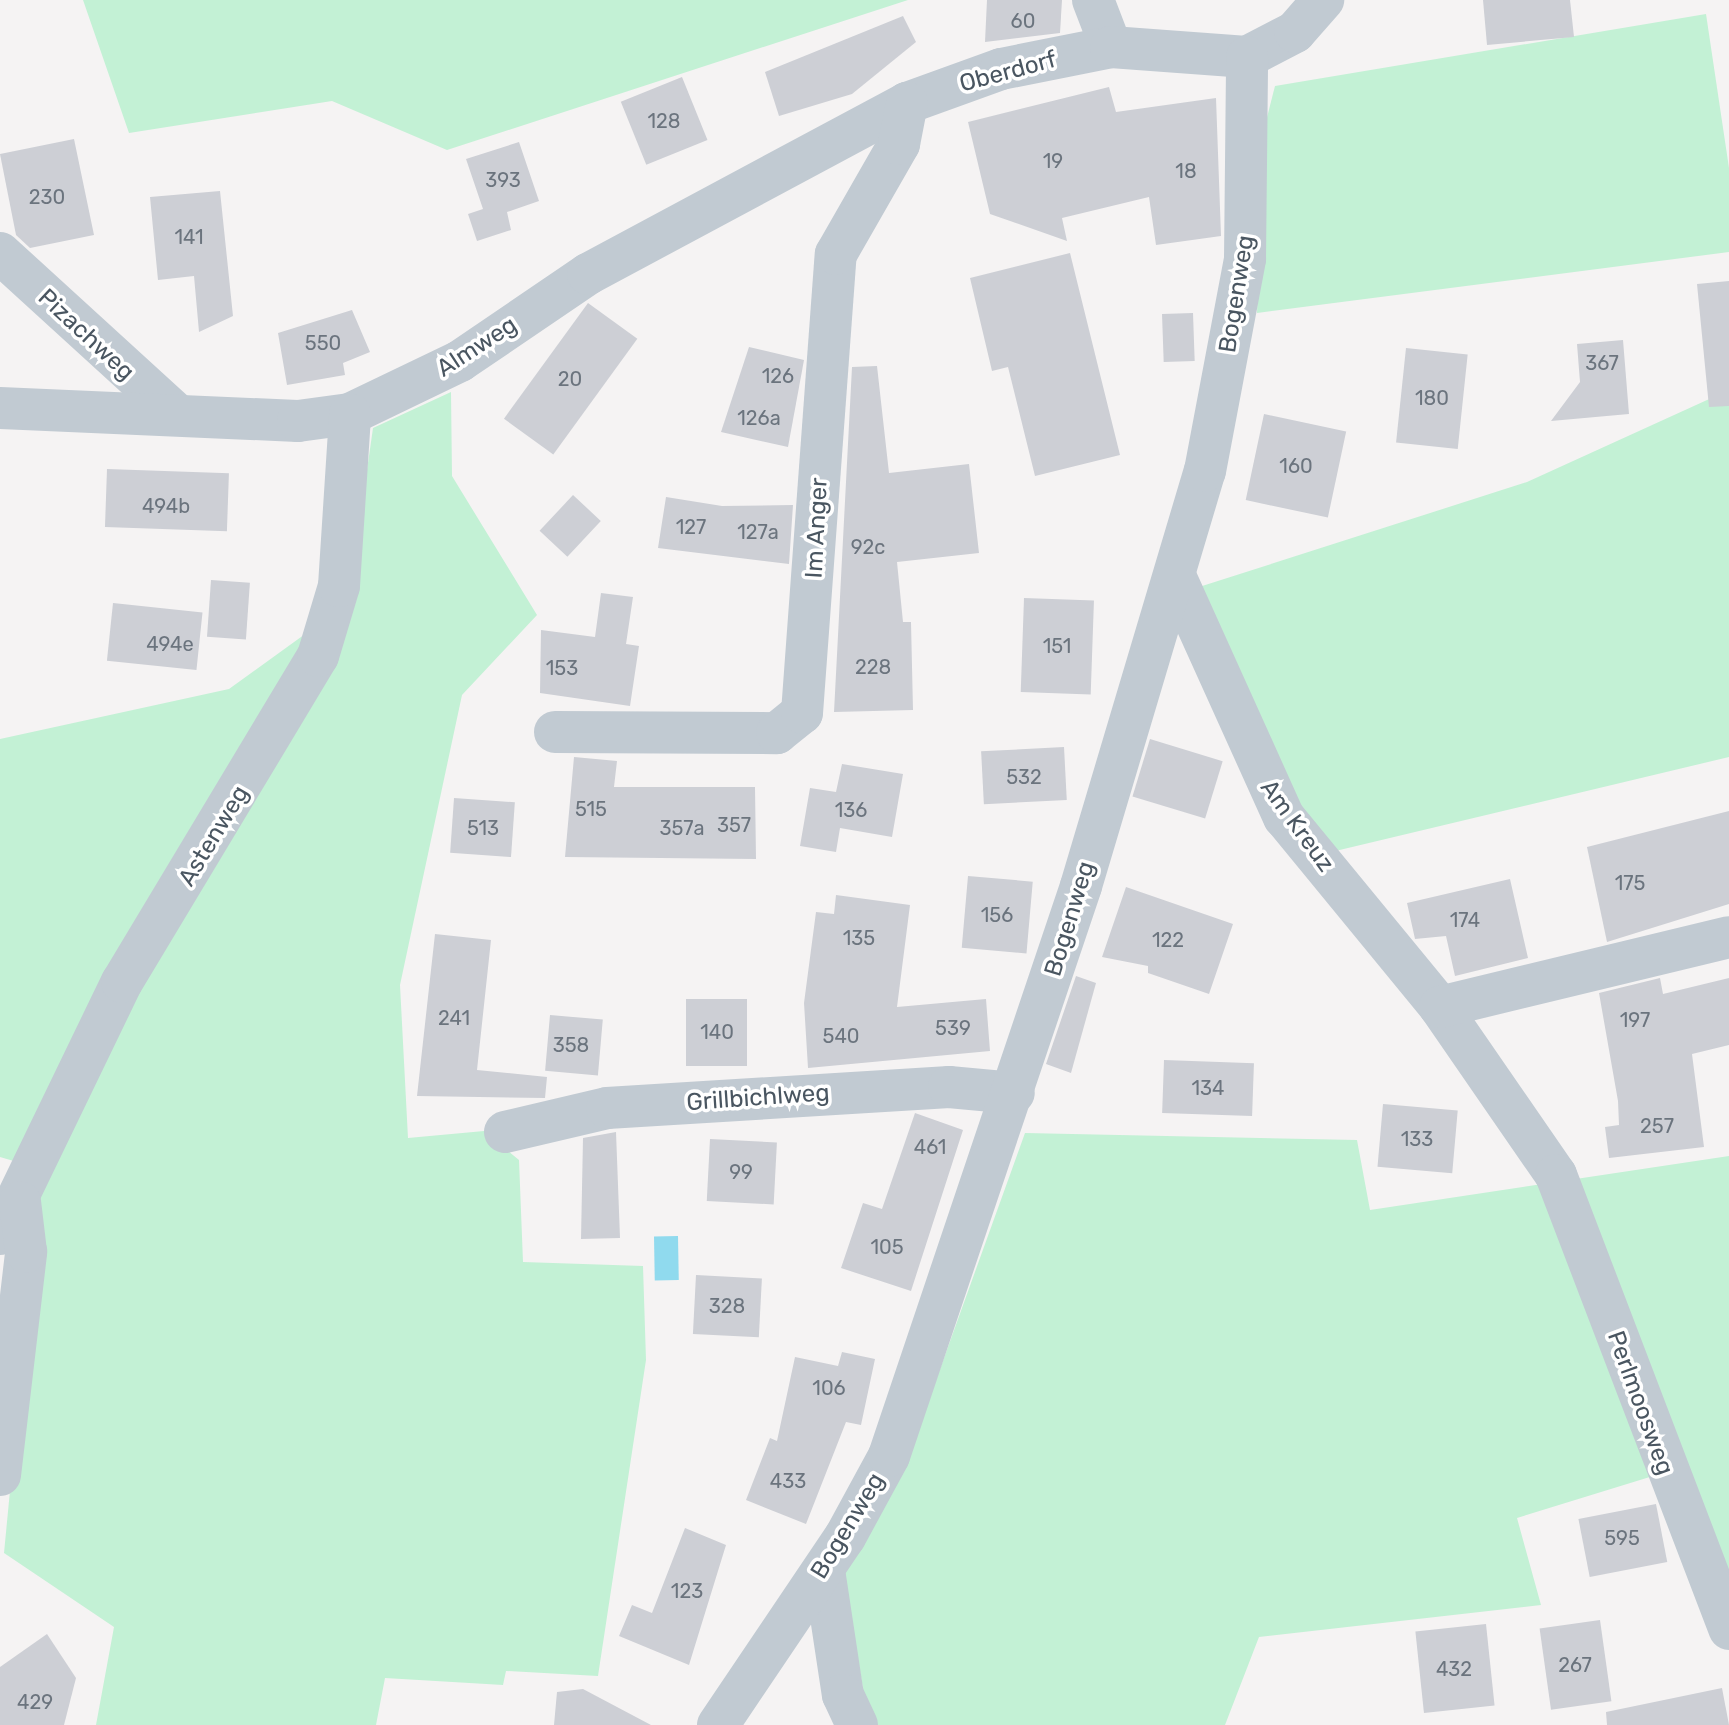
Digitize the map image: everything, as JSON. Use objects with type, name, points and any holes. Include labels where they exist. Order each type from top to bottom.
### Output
[{"type":"street","points":[[1093,0],[1111,47]]},
{"type":"street","points":[[1247,57],[1295,32],[1323,0]]},
{"type":"street","name":"Oberdorf","points":[[907,103],[1001,69],[1111,47],[1247,57]]},
{"type":"street","name":"Bogenweg","points":[[718,1725],[824,1570],[894,1444],[1014,1093],[1205,471],[1245,259],[1247,57]]},
{"type":"street","name":"Almweg","points":[[0,408],[175,413],[298,421],[350,414],[460,361],[588,274],[907,103]]},
{"type":"street","name":"Im Anger","points":[[555,732],[777,733],[802,713],[836,254],[899,144],[907,103]]},
{"type":"street","name":"Pizachweg","points":[[0,253],[175,413]]},
{"type":"street","name":"Astenweg","points":[[10,1218],[122,982],[318,656],[339,586],[350,414]]},
{"type":"street","name":"Am Kreuz","points":[[1175,576],[1284,817],[1440,1007],[1556,1175]]},
{"type":"street","points":[[1440,1007],[1729,937]]},
{"type":"street","name":"Grillbichlweg","points":[[505,1132],[607,1108],[949,1087],[1014,1093]]},
{"type":"street","name":"Perlmoosweg","points":[[1556,1175],[1729,1629]]},
{"type":"street","points":[[0,1475],[26,1252],[10,1218]]},
{"type":"street","points":[[824,1570],[843,1695],[857,1725]]},
{"type":"green space","points":[[83,0],[908,0],[447,150],[332,101],[129,133]]},
{"type":"green space","points":[[1706,14],[1729,168],[1729,252],[1257,313],[1263,133],[1275,86]]},
{"type":"green space","points":[[1729,390],[1729,757],[1327,853],[1271,781],[1199,587],[1527,482]]},
{"type":"green space","points":[[451,392],[452,476],[537,615],[462,695],[400,985],[408,1138],[484,1131],[519,1160],[523,1262],[643,1266],[646,1360],[598,1676],[506,1671],[503,1685],[385,1678],[376,1725],[96,1725],[114,1627],[4,1553],[41,1169],[0,1157],[0,739],[229,689],[348,603],[373,428]]},
{"type":"green space","points":[[1025,1133],[1357,1140],[1370,1210],[1729,1156],[1729,1603],[1679,1468],[1517,1518],[1541,1605],[1259,1637],[1225,1725],[869,1725],[843,1569],[908,1458]]},
{"type":"water","points":[[654,1236],[678,1236],[679,1280],[655,1280]]},
{"type":"building","points":[[987,0],[1062,0],[1060,33],[985,42]]},
{"type":"building","points":[[1483,0],[1570,0],[1574,37],[1487,45]]},
{"type":"building","points":[[903,16],[916,42],[852,94],[779,116],[765,72]]},
{"type":"building","points":[[682,77],[707,140],[646,165],[621,102]]},
{"type":"building","points":[[1109,87],[1116,112],[1216,98],[1221,236],[1156,245],[1149,197],[1062,218],[1067,241],[990,214],[968,122]]},
{"type":"building","points":[[74,139],[94,235],[30,248],[16,235],[0,154]]},
{"type":"building","points":[[519,142],[539,201],[507,212],[511,230],[477,241],[468,214],[483,209],[466,159]]},
{"type":"building","points":[[220,191],[233,316],[199,332],[194,276],[158,280],[150,197]]},
{"type":"building","points":[[1070,253],[1120,455],[1035,476],[1008,367],[992,371],[970,278]]},
{"type":"building","points":[[1729,281],[1729,406],[1709,407],[1697,284]]},
{"type":"building","points":[[588,303],[637,339],[553,455],[504,419]]},
{"type":"building","points":[[352,310],[370,352],[343,363],[345,375],[287,385],[278,333]]},
{"type":"building","points":[[1193,313],[1195,361],[1164,362],[1162,314]]},
{"type":"building","points":[[1623,340],[1629,414],[1551,421],[1580,382],[1577,344]]},
{"type":"building","points":[[749,347],[804,360],[788,447],[721,432]]},
{"type":"building","points":[[1406,348],[1468,354],[1458,449],[1396,442]]},
{"type":"building","points":[[877,366],[889,473],[969,464],[979,553],[897,562],[903,622],[911,622],[913,710],[834,712],[852,367]]},
{"type":"building","points":[[1264,414],[1346,431],[1328,518],[1246,500]]},
{"type":"building","points":[[107,469],[229,473],[227,531],[105,527]]},
{"type":"building","points":[[573,495],[601,521],[567,557],[540,531]]},
{"type":"building","points":[[666,497],[722,506],[793,505],[789,564],[658,548]]},
{"type":"building","points":[[211,580],[250,583],[246,640],[207,637]]},
{"type":"building","points":[[601,593],[633,597],[626,644],[639,646],[630,706],[540,693],[541,630],[595,637]]},
{"type":"building","points":[[1024,598],[1094,600],[1091,694],[1021,692]]},
{"type":"building","points":[[113,603],[203,612],[196,670],[107,661]]},
{"type":"building","points":[[1150,739],[1223,761],[1205,819],[1132,796]]},
{"type":"building","points":[[1064,747],[1067,800],[984,804],[981,751]]},
{"type":"building","points":[[574,757],[617,761],[614,787],[755,787],[756,859],[565,857]]},
{"type":"building","points":[[842,764],[903,774],[892,837],[840,828],[836,852],[800,846],[810,788],[836,792]]},
{"type":"building","points":[[454,798],[515,802],[511,857],[450,853]]},
{"type":"building","points":[[1729,811],[1729,904],[1607,942],[1587,847]]},
{"type":"building","points":[[968,876],[1033,882],[1026,953],[962,948]]},
{"type":"building","points":[[1510,879],[1528,958],[1455,976],[1446,936],[1415,939],[1407,903]]},
{"type":"building","points":[[1126,887],[1233,924],[1209,994],[1148,973],[1148,966],[1102,957]]},
{"type":"building","points":[[836,895],[910,905],[897,1007],[986,999],[990,1051],[808,1068],[804,1003],[816,912],[834,914]]},
{"type":"building","points":[[435,934],[491,940],[477,1070],[547,1077],[545,1098],[417,1096]]},
{"type":"building","points":[[1076,976],[1096,983],[1071,1073],[1046,1064]]},
{"type":"building","points":[[1660,978],[1663,994],[1729,978],[1729,1045],[1692,1054],[1704,1147],[1609,1158],[1605,1127],[1619,1125],[1618,1101],[1599,993]]},
{"type":"building","points":[[686,999],[747,999],[747,1066],[686,1066]]},
{"type":"building","points":[[550,1015],[603,1020],[598,1075],[545,1071]]},
{"type":"building","points":[[1164,1060],[1254,1063],[1252,1116],[1162,1113]]},
{"type":"building","points":[[1383,1104],[1458,1111],[1452,1173],[1378,1167]]},
{"type":"building","points":[[915,1113],[963,1130],[911,1291],[841,1268],[863,1203],[882,1209]]},
{"type":"building","points":[[616,1132],[620,1238],[581,1239],[583,1138]]},
{"type":"building","points":[[710,1139],[777,1143],[774,1204],[707,1201]]},
{"type":"building","points":[[696,1275],[762,1278],[759,1337],[693,1334]]},
{"type":"building","points":[[842,1352],[875,1359],[861,1425],[846,1422],[806,1524],[746,1500],[770,1438],[777,1441],[795,1357],[838,1366]]},
{"type":"building","points":[[1656,1504],[1667,1562],[1590,1577],[1578,1519]]},
{"type":"building","points":[[685,1528],[726,1545],[689,1665],[619,1636],[632,1605],[652,1613]]},
{"type":"building","points":[[1600,1620],[1611,1701],[1551,1710],[1540,1628]]},
{"type":"building","points":[[1486,1624],[1495,1706],[1424,1713],[1415,1631]]},
{"type":"building","points":[[47,1634],[76,1678],[64,1725],[0,1725],[0,1667]]},
{"type":"building","points":[[1722,1688],[1729,1725],[1607,1725],[1606,1712]]},
{"type":"building","points":[[583,1689],[651,1725],[554,1725],[557,1692]]}]
